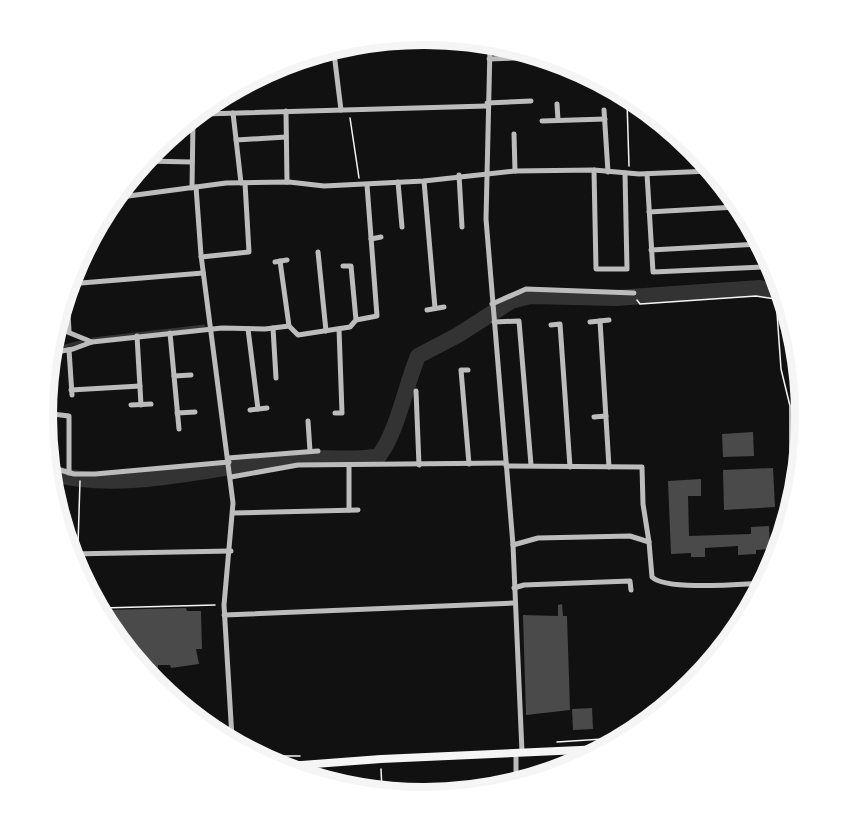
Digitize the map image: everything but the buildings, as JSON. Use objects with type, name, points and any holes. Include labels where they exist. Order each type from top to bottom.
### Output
[{"type":"main road","points":[[298,765],[590,749]]},
{"type":"street","points":[[490,51],[485,173],[492,304],[513,545],[519,752],[516,776]]},
{"type":"street","points":[[335,57],[344,110]]},
{"type":"street","points":[[489,59],[520,58]]},
{"type":"street","points":[[211,114],[531,101]]},
{"type":"street","points":[[557,104],[558,120]]},
{"type":"street","points":[[604,110],[608,172]]},
{"type":"street","points":[[286,111],[287,182]]},
{"type":"street","points":[[201,257],[249,252],[243,183],[232,113]]},
{"type":"street","points":[[542,121],[605,119]]},
{"type":"street","points":[[193,127],[192,162],[201,257],[231,475],[233,513],[224,615],[232,733]]},
{"type":"street","points":[[514,134],[516,171]]},
{"type":"street","points":[[236,140],[286,137]]},
{"type":"street","points":[[156,161],[192,162]]},
{"type":"street","points":[[594,170],[596,269],[627,269],[627,173]]},
{"type":"street","points":[[126,195],[243,183],[364,185],[516,171],[594,170],[647,174],[703,171]]},
{"type":"street","points":[[647,174],[653,272],[764,266]]},
{"type":"street","points":[[459,175],[462,227]]},
{"type":"street","points":[[424,181],[435,308]]},
{"type":"street","points":[[398,182],[402,227]]},
{"type":"street","points":[[281,261],[289,326],[298,334],[350,327],[356,320],[377,316],[364,185]]},
{"type":"street","points":[[649,212],[732,207]]},
{"type":"street","points":[[420,230],[428,229]]},
{"type":"street","points":[[370,238],[381,237]]},
{"type":"street","points":[[651,250],[754,244]]},
{"type":"street","points":[[318,252],[326,332]]},
{"type":"street","points":[[343,266],[351,266],[356,320]]},
{"type":"street","points":[[431,269],[441,268]]},
{"type":"street","points":[[78,283],[203,273]]},
{"type":"street","points":[[492,304],[526,289],[633,293]]},
{"type":"street","points":[[427,310],[444,307]]},
{"type":"street","points":[[68,313],[69,331]]},
{"type":"street","points":[[590,322],[609,320]]},
{"type":"street","points":[[494,322],[519,321],[531,465]]},
{"type":"street","points":[[600,321],[609,467]]},
{"type":"street","points":[[551,324],[560,324],[560,372],[570,466]]},
{"type":"street","points":[[60,351],[92,342],[137,336],[289,326]]},
{"type":"street","points":[[273,328],[276,378]]},
{"type":"street","points":[[248,329],[258,409]]},
{"type":"street","points":[[335,413],[342,413],[339,329]]},
{"type":"street","points":[[64,330],[92,342]]},
{"type":"street","points":[[170,333],[179,429]]},
{"type":"street","points":[[137,336],[141,405]]},
{"type":"street","points":[[69,350],[71,392],[140,386]]},
{"type":"street","points":[[468,370],[461,370],[469,464]]},
{"type":"street","points":[[594,372],[603,372]]},
{"type":"street","points":[[174,376],[191,375]]},
{"type":"street","points":[[416,391],[419,465]]},
{"type":"street","points":[[131,405],[152,405]]},
{"type":"street","points":[[250,410],[267,408]]},
{"type":"street","points":[[177,414],[195,412]]},
{"type":"street","points":[[53,414],[69,416],[69,472]]},
{"type":"street","points":[[594,417],[606,416]]},
{"type":"street","points":[[308,421],[310,451]]},
{"type":"street","points":[[558,424],[567,423]]},
{"type":"street","points":[[266,446],[267,455]]},
{"type":"street","points":[[58,469],[95,474],[229,462],[267,455],[318,451]]},
{"type":"street","points":[[231,475],[286,466],[469,464],[642,467],[643,504],[652,577],[657,582],[695,585],[757,583]]},
{"type":"street","points":[[349,466],[349,510]]},
{"type":"street","points":[[233,513],[358,510]]},
{"type":"street","points":[[513,545],[528,539],[630,536],[649,542]]},
{"type":"street","points":[[80,553],[231,550]]},
{"type":"street","points":[[514,588],[524,585],[630,581],[631,590]]},
{"type":"street","points":[[224,615],[514,603]]},
{"type":"path","points":[[627,105],[627,173]]},
{"type":"path","points":[[344,110],[364,185]]},
{"type":"path","points":[[639,303],[756,296],[776,299],[781,369],[789,406],[790,446],[794,454]]},
{"type":"path","points":[[78,549],[79,484]]},
{"type":"path","points":[[107,608],[224,605]]},
{"type":"path","points":[[381,759],[382,785]]},
{"type":"waterway","points":[[59,475],[112,481],[175,476],[296,458],[358,459],[379,456],[391,434],[418,356],[458,335],[511,301],[530,296],[616,298],[760,288],[775,291]]},
{"type":"waterway","points":[[93,339],[204,326]]},
{"type":"waterway","points":[[60,347],[81,342]]}]
